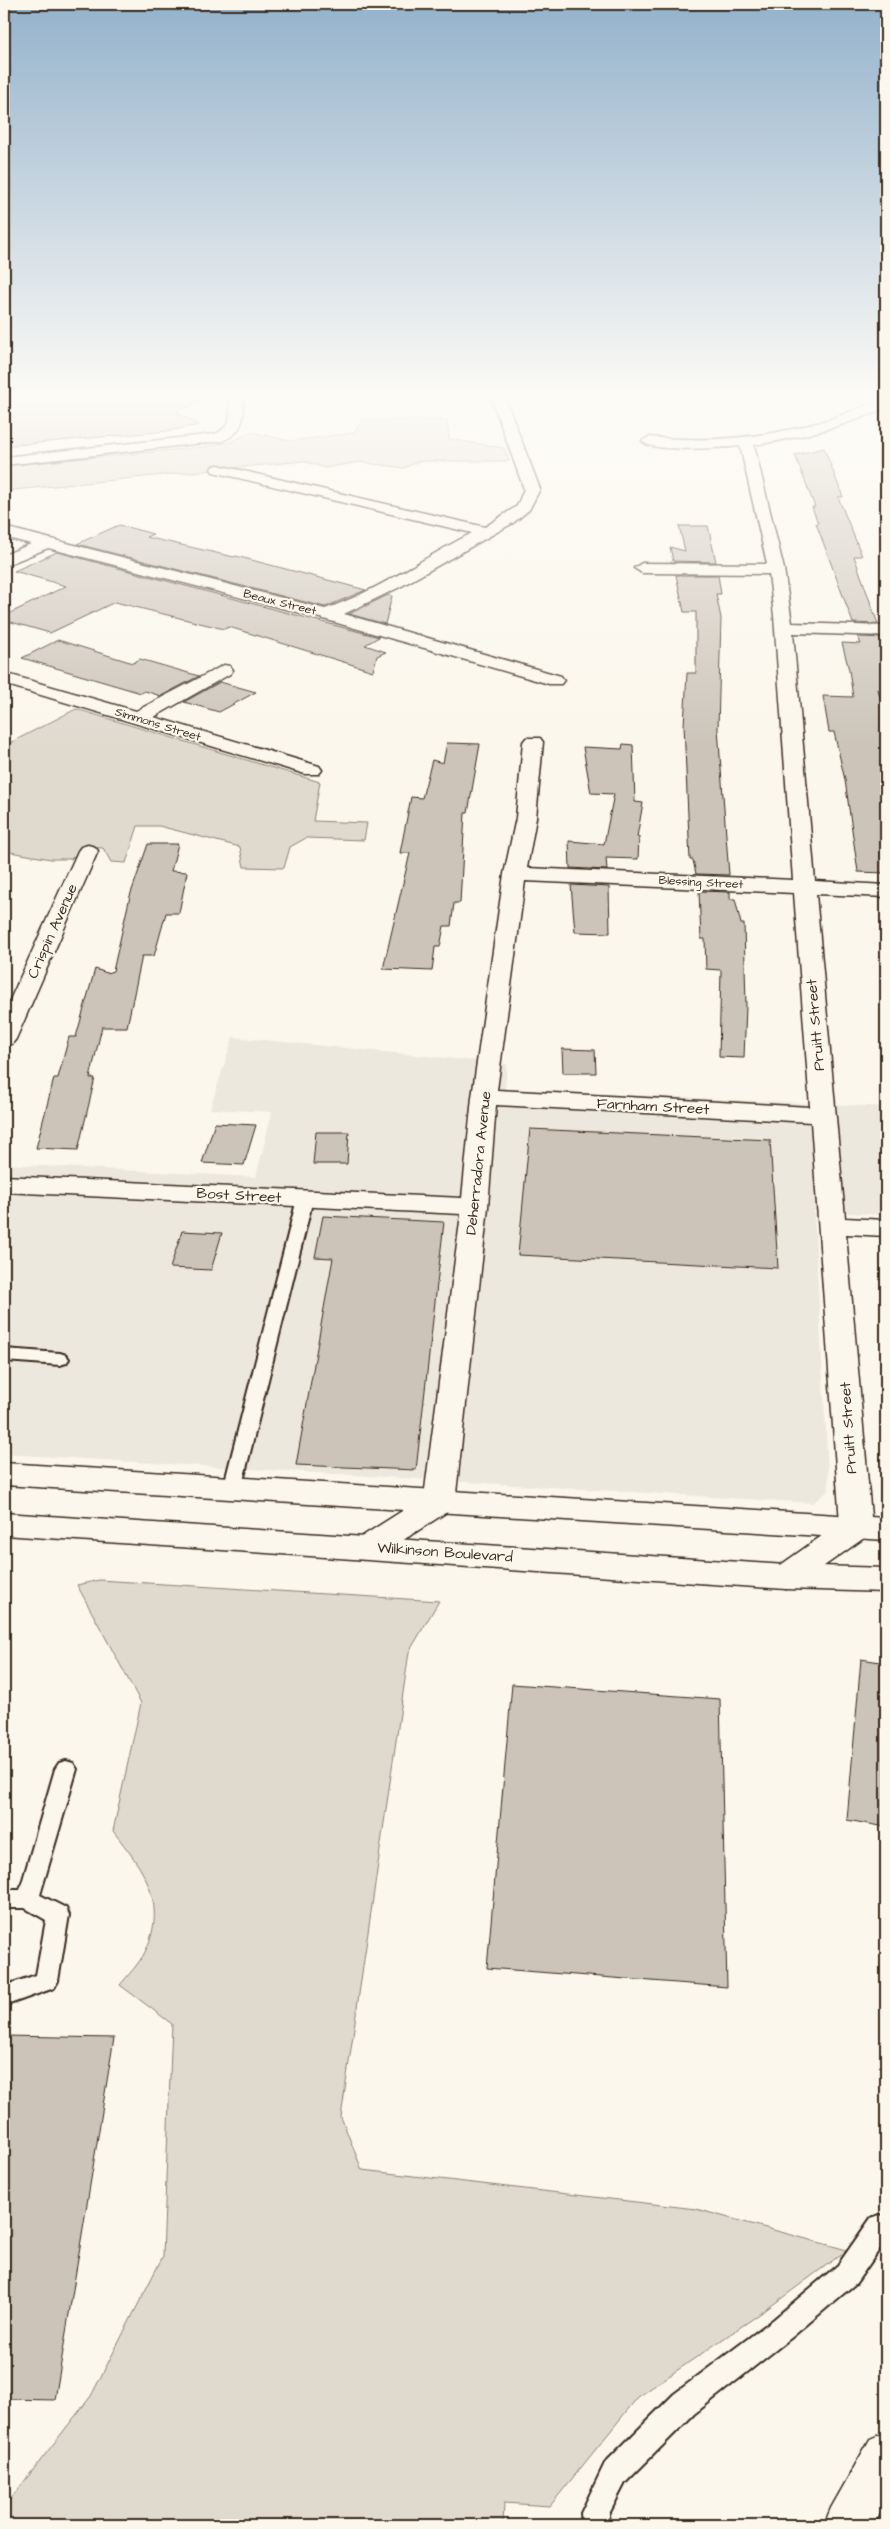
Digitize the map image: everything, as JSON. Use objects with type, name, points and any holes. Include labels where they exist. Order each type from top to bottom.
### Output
[{"type":"street","points":[[405,513],[486,532]]},
{"type":"street","points":[[326,614],[343,609],[368,596],[486,532],[515,513]]},
{"type":"street","name":"Pruitt Street","points":[[763,513],[776,569],[784,628],[833,1225],[871,1528]]},
{"type":"street","name":"Beaux Street","points":[[4,532],[326,614],[555,680]]},
{"type":"street","points":[[4,561],[47,543]]},
{"type":"street","points":[[642,568],[776,569]]},
{"type":"street","points":[[784,628],[886,632]]},
{"type":"street","points":[[138,718],[224,670]]},
{"type":"street","name":"Simmons Street","points":[[4,678],[312,770]]},
{"type":"street","name":"Deherradora Avenue","points":[[439,1502],[475,1207],[484,1097],[515,874],[526,818],[533,742]]},
{"type":"street","name":"Crispin Avenue","points":[[4,1039],[88,851]]},
{"type":"street","name":"Blessing Street","points":[[515,874],[886,891]]},
{"type":"street","name":"Farnham Street","points":[[484,1097],[823,1115]]},
{"type":"street","name":"Bost Street","points":[[4,1184],[475,1207]]},
{"type":"street","points":[[833,1225],[886,1228]]},
{"type":"street","points":[[4,1474],[871,1528]]},
{"type":"street","points":[[369,1547],[439,1502]]},
{"type":"street","name":"Wilkinson Boulevard","points":[[4,1524],[369,1547],[786,1577],[886,1580]]},
{"type":"street","points":[[786,1577],[871,1528]]},
{"type":"street","points":[[848,2525],[886,2455]]},
{"type":"lane","points":[[232,1489],[305,1199]]},
{"type":"lane","points":[[4,1355],[60,1359]]},
{"type":"lane","points":[[28,1899],[66,1769]]},
{"type":"lane","points":[[4,1899],[28,1899],[58,1915],[46,1981],[4,1996]]},
{"type":"lane","points":[[596,2525],[596,2513],[615,2473],[684,2404],[783,2328],[847,2274],[880,2227]]},
{"type":"shaded area","points":[[76,709],[320,782],[313,821],[367,823],[364,840],[306,838],[290,847],[284,868],[244,867],[240,847],[159,826],[138,826],[126,863],[111,862],[103,848],[83,847],[71,859],[51,859],[4,851],[4,746]]},
{"type":"shaded area","points":[[233,1037],[507,1064],[505,1089],[886,1107],[886,1215],[814,1211],[829,1490],[813,1503],[4,1454],[4,1164],[256,1177],[272,1112],[210,1109]]},
{"type":"shaded area","points":[[99,1580],[439,1601],[409,1652],[341,2117],[362,2170],[696,2209],[847,2250],[767,2309],[638,2397],[550,2506],[504,2503],[503,2525],[4,2525],[4,2507],[91,2396],[163,2256],[172,2024],[120,1985],[145,1952],[152,1934],[154,1917],[153,1901],[142,1872],[134,1858],[113,1831],[141,1703],[77,1585]]},
{"type":"building","points":[[814,513],[845,513],[862,556],[854,556],[878,624],[853,623],[816,523],[818,523]]},
{"type":"building","points":[[119,525],[153,534],[146,537],[236,556],[366,590],[325,607],[77,544]]},
{"type":"building","points":[[679,526],[708,526],[716,562],[673,561],[670,547],[685,551]]},
{"type":"building","points":[[57,552],[379,637],[365,645],[386,652],[377,656],[373,671],[229,627],[224,629],[115,602],[50,633],[4,620],[4,616],[66,586],[14,571]]},
{"type":"building","points":[[676,575],[718,575],[721,594],[716,594],[721,618],[718,729],[729,875],[696,874],[693,860],[690,860],[684,725],[687,673],[696,673],[696,612],[684,612]]},
{"type":"building","points":[[388,595],[392,596],[385,624],[349,614]]},
{"type":"building","points":[[858,637],[884,638],[886,643],[886,704],[884,704],[878,689],[886,724],[886,873],[858,872],[845,780],[834,732],[829,732],[823,696],[853,697],[842,643],[861,644]]},
{"type":"building","points":[[58,640],[133,663],[140,659],[199,676],[161,696],[145,691],[141,693],[22,658]]},
{"type":"building","points":[[220,682],[256,692],[219,712],[184,702]]},
{"type":"building","points":[[447,743],[480,744],[468,813],[465,813],[460,903],[454,903],[451,926],[444,926],[440,947],[435,947],[432,971],[383,969],[410,853],[400,853],[411,797],[422,798],[432,760],[443,763]]},
{"type":"building","points":[[623,744],[633,745],[635,802],[643,803],[637,837],[639,837],[638,859],[606,858],[607,870],[570,868],[569,841],[604,844],[614,794],[591,793],[583,747],[622,749]]},
{"type":"building","points":[[148,844],[178,844],[171,871],[187,872],[179,913],[166,913],[154,956],[142,956],[127,1027],[102,1027],[90,1078],[95,1078],[78,1150],[36,1148],[54,1078],[58,1078],[69,1037],[76,1037],[95,969],[107,973],[113,971],[130,896]]},
{"type":"building","points":[[571,885],[609,887],[610,933],[575,932]]},
{"type":"building","points":[[699,891],[730,892],[730,899],[735,899],[741,924],[744,924],[746,1006],[744,1058],[719,1057],[721,970],[706,969],[705,939],[701,939]]},
{"type":"building","points":[[562,1049],[595,1050],[596,1073],[563,1073]]},
{"type":"building","points":[[215,1123],[256,1125],[244,1165],[202,1163]]},
{"type":"building","points":[[530,1129],[770,1140],[778,1268],[518,1255]]},
{"type":"building","points":[[316,1132],[349,1132],[347,1164],[313,1164]]},
{"type":"building","points":[[323,1216],[444,1222],[416,1470],[296,1465],[333,1258],[315,1257]]},
{"type":"building","points":[[182,1231],[222,1233],[211,1270],[170,1268]]},
{"type":"building","points":[[861,1659],[886,1663],[886,1827],[847,1820]]},
{"type":"building","points":[[512,1684],[720,1699],[727,1987],[487,1968]]},
{"type":"building","points":[[4,2036],[114,2038],[55,2400],[4,2399]]}]
